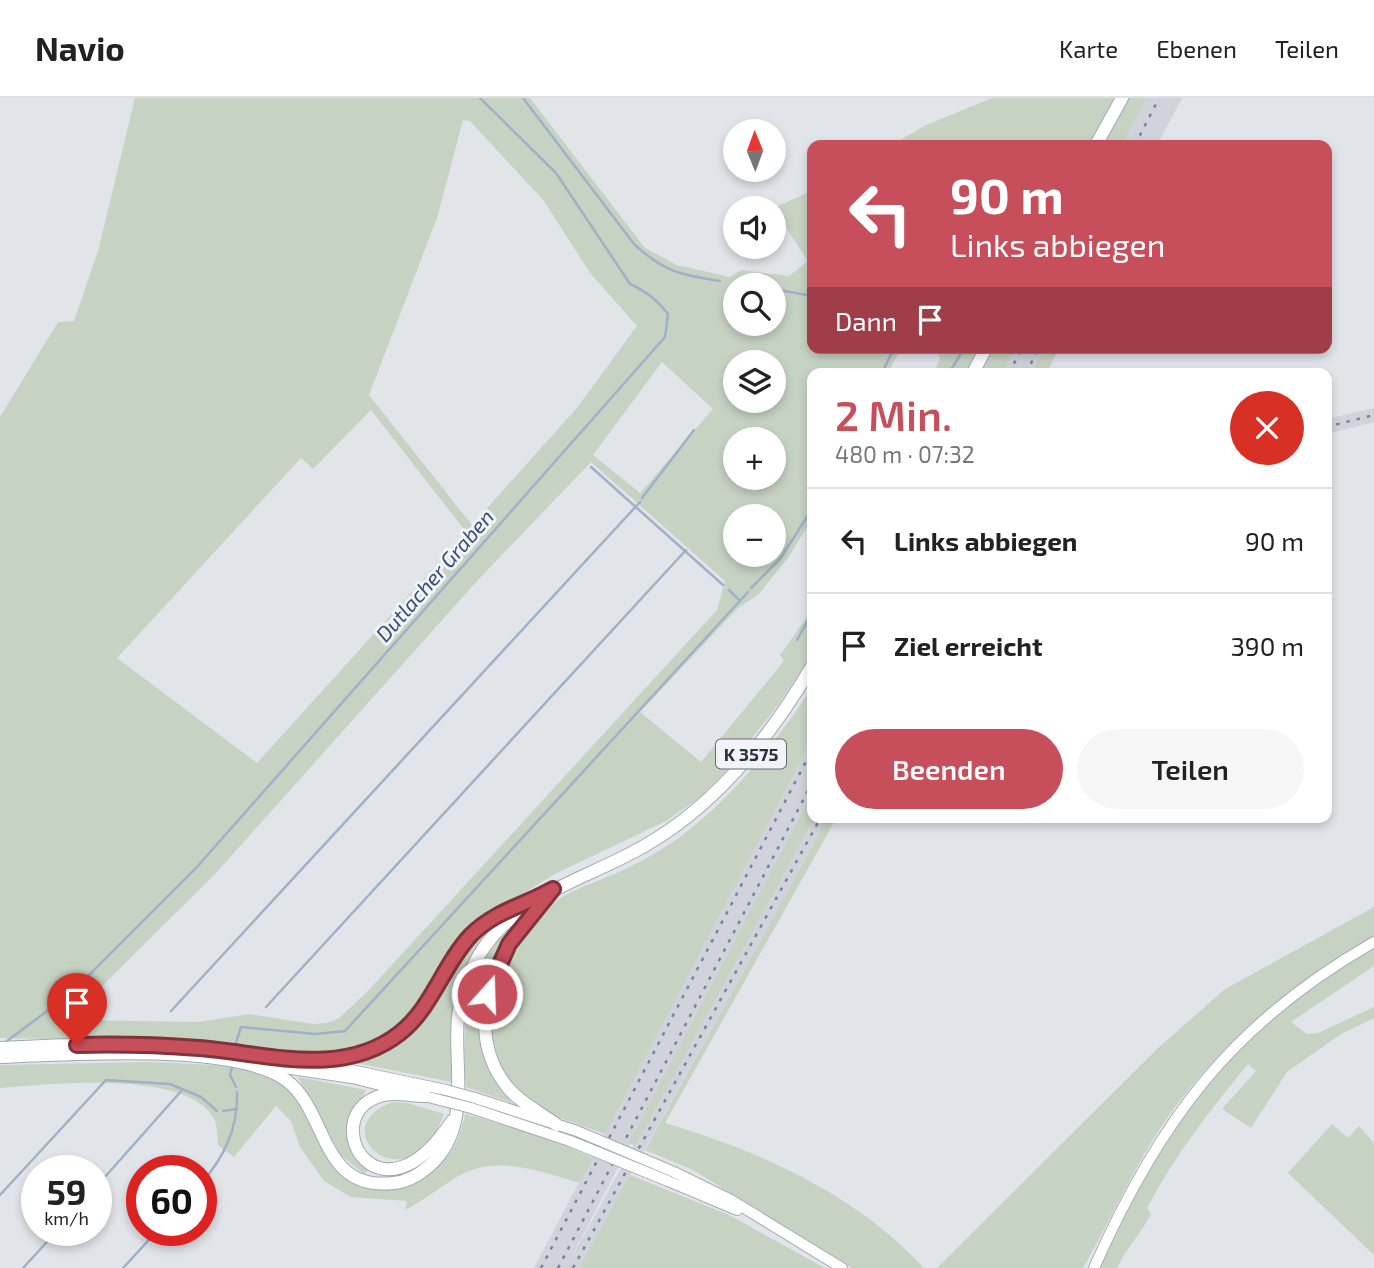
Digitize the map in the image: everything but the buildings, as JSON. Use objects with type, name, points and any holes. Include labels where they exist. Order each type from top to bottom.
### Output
[{"type":"main road","points":[[1099,140],[1122,98]]},
{"type":"main road","name":"K 3575","points":[[456,1115],[458,1017],[466,980],[494,934],[537,898],[643,847],[686,819],[749,756],[807,673]]},
{"type":"main road","points":[[553,889],[519,928],[500,960],[487,994],[485,1011],[488,1049],[500,1077],[522,1101],[557,1125]]},
{"type":"main road","points":[[312,1062],[361,1054],[390,1041],[414,1020],[470,936],[505,909],[537,898]]},
{"type":"main road","points":[[1094,1268],[1145,1162],[1205,1078],[1248,1033],[1284,1002],[1374,942]]},
{"type":"main road","points":[[5,1048],[100,1044],[201,1053],[352,1078],[425,1096]]},
{"type":"main road","points":[[0,1057],[201,1053]]},
{"type":"main road","points":[[247,1059],[312,1062],[577,1131],[761,1220],[842,1268]]},
{"type":"main road","points":[[247,1059],[281,1077],[301,1094],[327,1148],[352,1175],[365,1181],[391,1183],[415,1176],[447,1147],[456,1115]]},
{"type":"main road","points":[[443,1095],[387,1094],[369,1101],[356,1116],[353,1133],[354,1143],[364,1160],[382,1170],[404,1168],[430,1151],[456,1115]]},
{"type":"main road","points":[[473,1103],[671,1176]]},
{"type":"shaded area","points":[[1147,98],[1182,98],[1160,140],[1125,140]]},
{"type":"shaded area","points":[[1013,354],[1041,354],[1034,368],[1006,368]]},
{"type":"shaded area","points":[[1374,408],[1374,422],[1332,433],[1332,418]]},
{"type":"shaded area","points":[[807,749],[807,803],[567,1266],[812,823],[825,823],[579,1268],[534,1268]]},
{"type":"green space","points":[[135,98],[530,98],[645,248],[677,265],[723,275],[723,336],[786,336],[786,276],[807,262],[807,354],[898,354],[891,368],[807,368],[807,527],[786,560],[786,504],[723,504],[723,567],[780,567],[758,595],[738,608],[640,712],[701,762],[784,661],[780,655],[807,617],[807,662],[779,704],[725,772],[699,798],[666,821],[555,874],[485,917],[452,951],[410,1017],[381,1040],[352,1051],[322,1054],[219,1042],[0,1038],[0,417],[58,322],[74,321],[98,251]],"holes":[[[463,120],[470,121],[544,201],[590,273],[637,326],[576,409],[472,525],[369,395],[437,218]],[[662,362],[713,409],[640,493],[593,455]],[[371,410],[466,532],[257,763],[117,658],[301,458],[313,469]],[[591,462],[725,581],[717,610],[368,991],[339,1018],[327,1023],[313,1024],[250,1014],[198,1022],[68,1020],[216,873],[477,581]]]},
{"type":"green space","points":[[992,98],[1115,98],[1092,140],[900,140],[924,126]]},
{"type":"green space","points":[[1128,98],[1147,98],[1125,140],[1106,140]]},
{"type":"green space","points":[[807,193],[807,259],[786,228],[786,202]]},
{"type":"green space","points":[[741,270],[765,273],[736,273]]},
{"type":"green space","points":[[938,354],[976,354],[968,368],[936,368],[940,358]]},
{"type":"green space","points":[[990,354],[1013,354],[1006,368],[983,368]]},
{"type":"green space","points":[[1041,354],[1056,354],[1049,368],[1034,368]]},
{"type":"green space","points":[[807,695],[807,749],[605,1134],[555,1116],[531,1103],[512,1086],[499,1063],[492,1039],[490,1014],[494,989],[503,964],[516,941],[532,921],[551,904],[642,860],[695,825],[728,795]]},
{"type":"green space","points":[[807,803],[807,823],[812,823],[635,1146],[629,1143]]},
{"type":"green space","points":[[825,823],[834,823],[665,1123],[736,1147],[804,1178],[868,1218],[924,1268],[852,1268],[693,1170],[645,1150]]},
{"type":"green space","points":[[1374,907],[1374,936],[1341,956],[1279,1001],[1250,1025],[1197,1079],[1152,1141],[1083,1268],[937,1268],[1157,1049],[1225,989]]},
{"type":"green space","points":[[522,917],[494,964],[480,1009],[479,1032],[483,1055],[494,1078],[512,1103],[466,1087],[465,1038],[471,994],[478,973],[488,954]]},
{"type":"green space","points":[[500,919],[484,938],[463,976],[454,1015],[452,1082],[356,1063],[385,1049],[474,940]]},
{"type":"green space","points":[[1374,949],[1374,966],[1291,1022],[1307,1034],[1318,1033],[1374,1007],[1374,1018],[1341,1034],[1287,1072],[1251,1128],[1222,1109],[1256,1071],[1248,1064],[1181,1151],[1147,1208],[1151,1214],[1117,1268],[1100,1268],[1152,1162],[1179,1116],[1202,1086],[1253,1033],[1311,988]]},
{"type":"green space","points":[[147,1062],[224,1066],[264,1075],[280,1082],[297,1097],[322,1147],[334,1163],[361,1185],[415,1175],[441,1163],[459,1136],[465,1114],[546,1137],[593,1158],[580,1183],[517,1167],[486,1167],[455,1178],[405,1210],[407,1201],[351,1197],[324,1181],[300,1147],[291,1121],[276,1106],[234,1157],[218,1145],[216,1125],[211,1114],[195,1100],[171,1091],[143,1085],[112,1083],[0,1088],[0,1065]]},
{"type":"green space","points":[[298,1077],[366,1090],[353,1109],[347,1127],[348,1143],[368,1171],[364,1174],[341,1155]]},
{"type":"green space","points":[[393,1102],[407,1103],[444,1114],[429,1142],[411,1156],[393,1159],[378,1154],[368,1143],[365,1128],[373,1114]]},
{"type":"green space","points":[[1332,1124],[1348,1138],[1359,1126],[1374,1143],[1374,1255],[1288,1173]]},
{"type":"green space","points":[[630,1175],[729,1215],[825,1268],[579,1268]]},
{"type":"waterway","name":"Dutlacher Graben","points":[[3,1044],[70,994],[197,867],[665,337],[668,314],[651,297],[630,284],[556,173],[480,98]]},
{"type":"waterway","points":[[523,98],[634,244],[655,261],[674,271],[720,281]]},
{"type":"waterway","points":[[786,291],[807,295]]},
{"type":"waterway","points":[[884,368],[891,354]]},
{"type":"waterway","points":[[952,368],[961,354]]},
{"type":"waterway","points":[[642,498],[694,430]]},
{"type":"waterway","points":[[591,467],[723,585]]},
{"type":"waterway","points":[[171,1011],[640,502]]},
{"type":"waterway","points":[[751,588],[780,559],[807,517]]},
{"type":"waterway","points":[[266,1007],[686,550]]},
{"type":"waterway","points":[[729,590],[739,600]]},
{"type":"waterway","points":[[235,1046],[241,1027],[315,1034],[345,1031],[748,592]]},
{"type":"waterway","points":[[797,640],[807,622]]},
{"type":"waterway","points":[[232,1067],[230,1075],[236,1087]]},
{"type":"waterway","points":[[0,1195],[106,1080],[170,1084],[201,1097],[217,1111]]},
{"type":"waterway","points":[[112,1169],[183,1089]]},
{"type":"waterway","points":[[217,1163],[232,1130],[237,1092]]},
{"type":"waterway","points":[[223,1111],[237,1109]]},
{"type":"waterway","points":[[23,1268],[43,1246]]},
{"type":"waterway","points":[[123,1268],[143,1246]]},
{"type":"railway","points":[[1138,140],[1159,98]]},
{"type":"railway","points":[[1012,368],[1019,354]]},
{"type":"railway","points":[[1029,368],[1036,354]]},
{"type":"railway","points":[[1332,426],[1374,415]]},
{"type":"railway","points":[[541,1268],[807,760]]},
{"type":"railway","points":[[558,1268],[807,793]]},
{"type":"railway","points":[[573,1268],[818,823]]},
{"type":"route","points":[[77,1045],[200,1048],[312,1062],[361,1054],[390,1041],[414,1020],[456,954],[487,920],[505,909],[537,898],[553,889],[519,928],[500,960],[487,994]]}]
